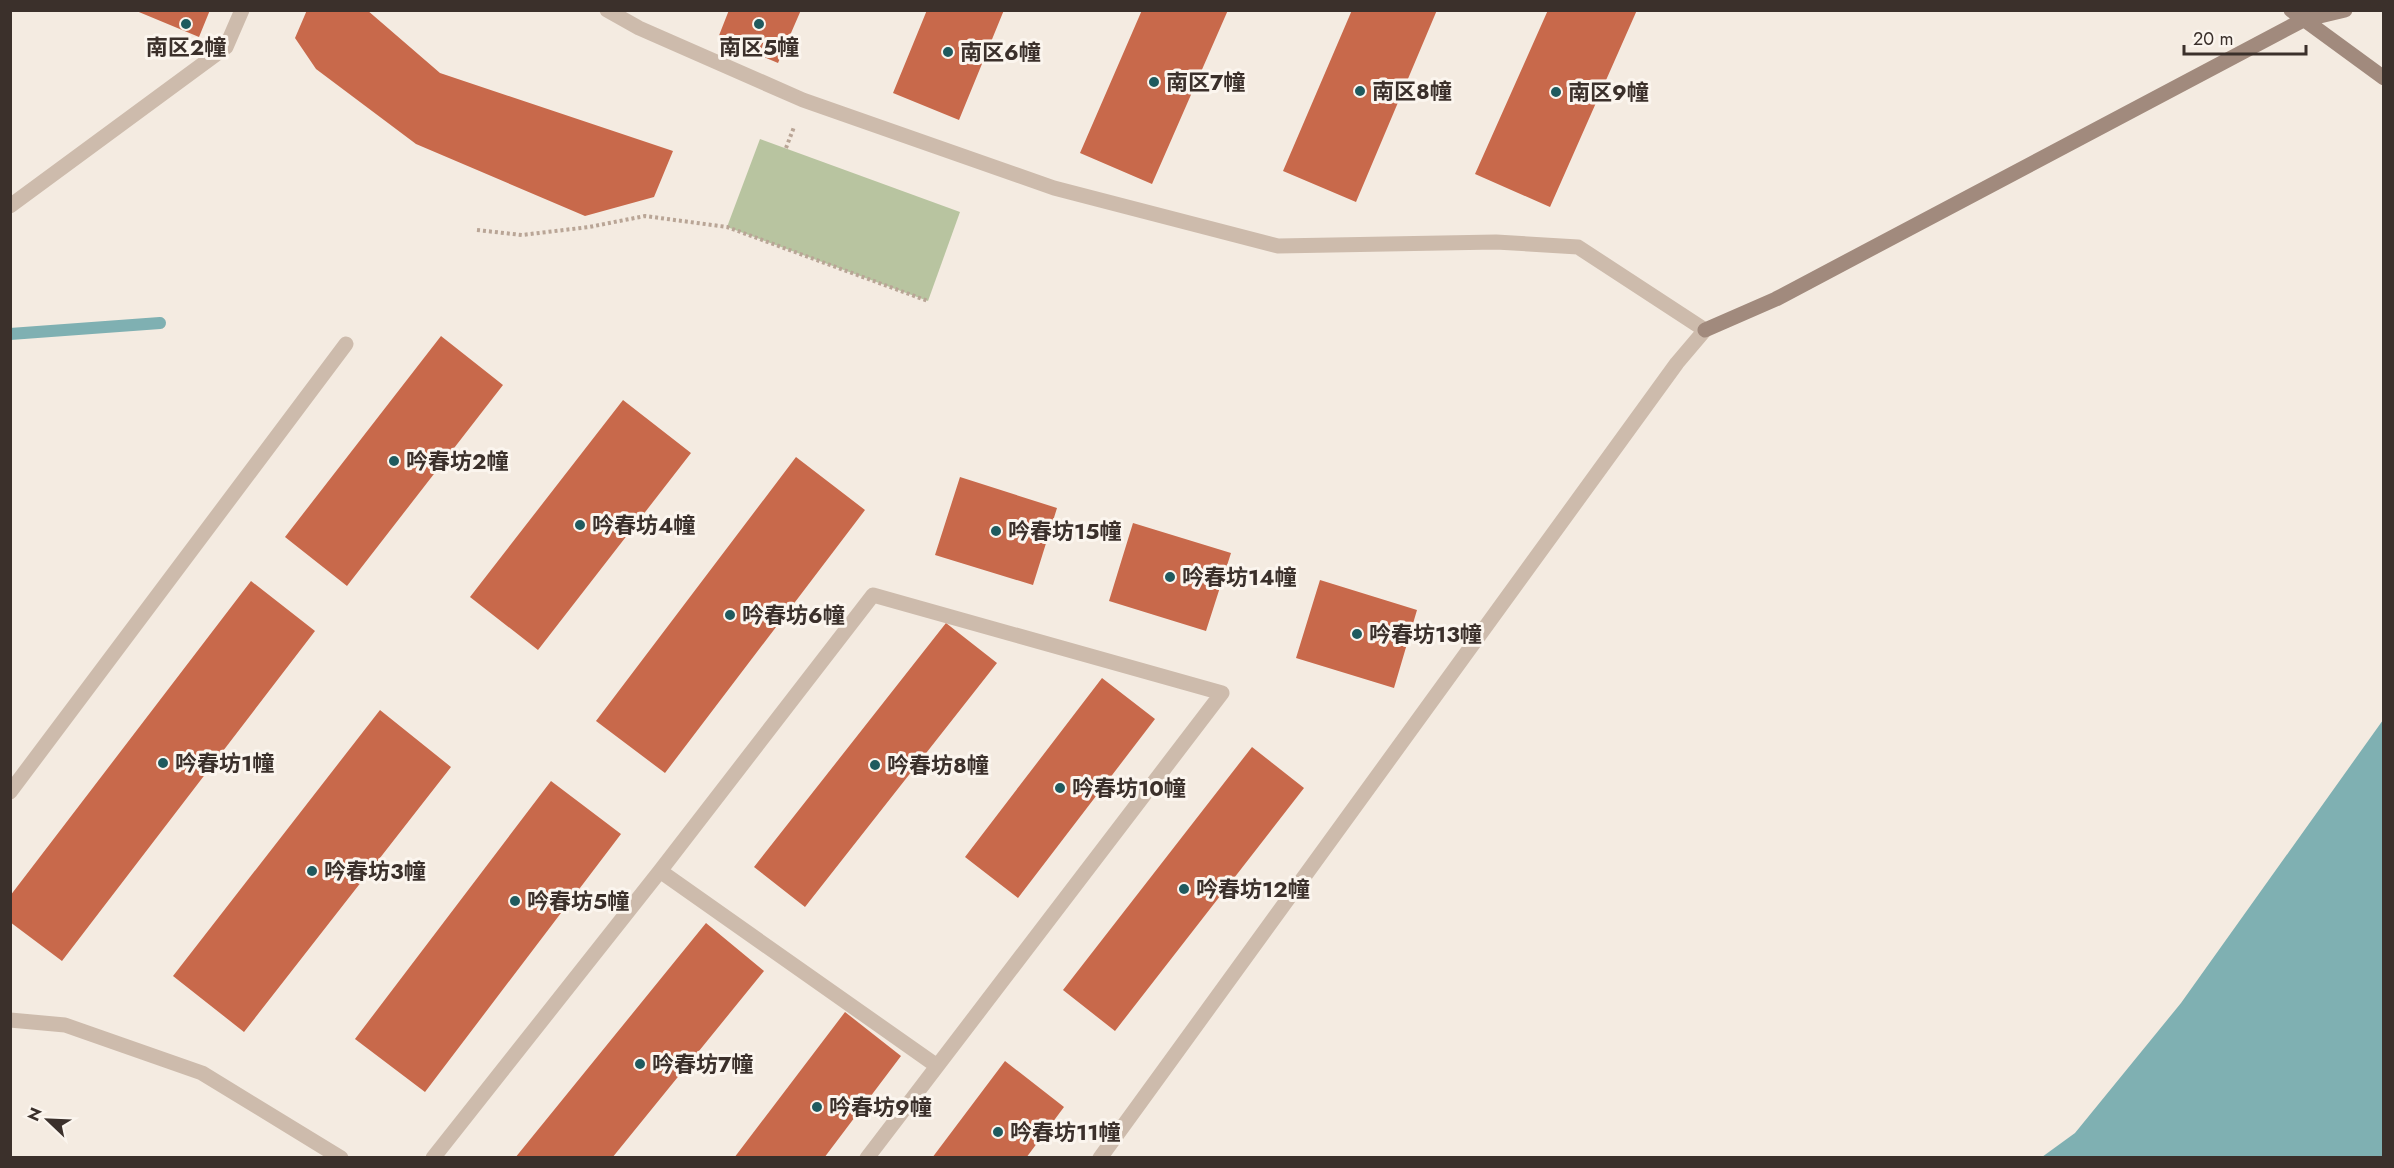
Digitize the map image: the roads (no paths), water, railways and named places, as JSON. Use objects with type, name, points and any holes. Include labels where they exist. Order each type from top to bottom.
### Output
[{"type":"main road","points":[[1705,330],[1776,299],[2297,15],[2345,10]]},
{"type":"main road","points":[[2297,15],[2384,78]]},
{"type":"street","points":[[10,206],[226,47],[242,10]]},
{"type":"street","points":[[607,10],[639,28],[803,100],[1054,188],[1278,246],[1496,242],[1578,247],[1705,330],[1670,373],[1100,1158]]},
{"type":"street","points":[[10,792],[346,344]]},
{"type":"street","points":[[434,1158],[873,595],[1222,693],[867,1158]]},
{"type":"street","points":[[660,871],[937,1066]]},
{"type":"street","points":[[10,1020],[65,1026],[202,1073],[341,1158]]},
{"type":"water","points":[[2383,720],[2383,1157],[2042,1157],[2075,1133],[2181,1003]]},
{"type":"waterway","points":[[10,334],[160,323]]},
{"type":"place","name":"南区2幢","points":[[186,24]]},
{"type":"place","name":"南区5幢","points":[[759,24]]},
{"type":"place","name":"南区6幢","points":[[948,52]]},
{"type":"place","name":"南区7幢","points":[[1154,82]]},
{"type":"place","name":"南区8幢","points":[[1360,91]]},
{"type":"place","name":"南区9幢","points":[[1556,92]]},
{"type":"place","name":"吟春坊2幢","points":[[394,461]]},
{"type":"place","name":"吟春坊4幢","points":[[580,525]]},
{"type":"place","name":"吟春坊15幢","points":[[996,531]]},
{"type":"place","name":"吟春坊14幢","points":[[1170,577]]},
{"type":"place","name":"吟春坊6幢","points":[[730,615]]},
{"type":"place","name":"吟春坊13幢","points":[[1357,634]]},
{"type":"place","name":"吟春坊1幢","points":[[163,763]]},
{"type":"place","name":"吟春坊8幢","points":[[875,765]]},
{"type":"place","name":"吟春坊10幢","points":[[1060,788]]},
{"type":"place","name":"吟春坊3幢","points":[[312,871]]},
{"type":"place","name":"吟春坊12幢","points":[[1184,889]]},
{"type":"place","name":"吟春坊5幢","points":[[515,901]]},
{"type":"place","name":"吟春坊7幢","points":[[640,1064]]},
{"type":"place","name":"吟春坊9幢","points":[[817,1107]]},
{"type":"place","name":"吟春坊11幢","points":[[998,1132]]}]
